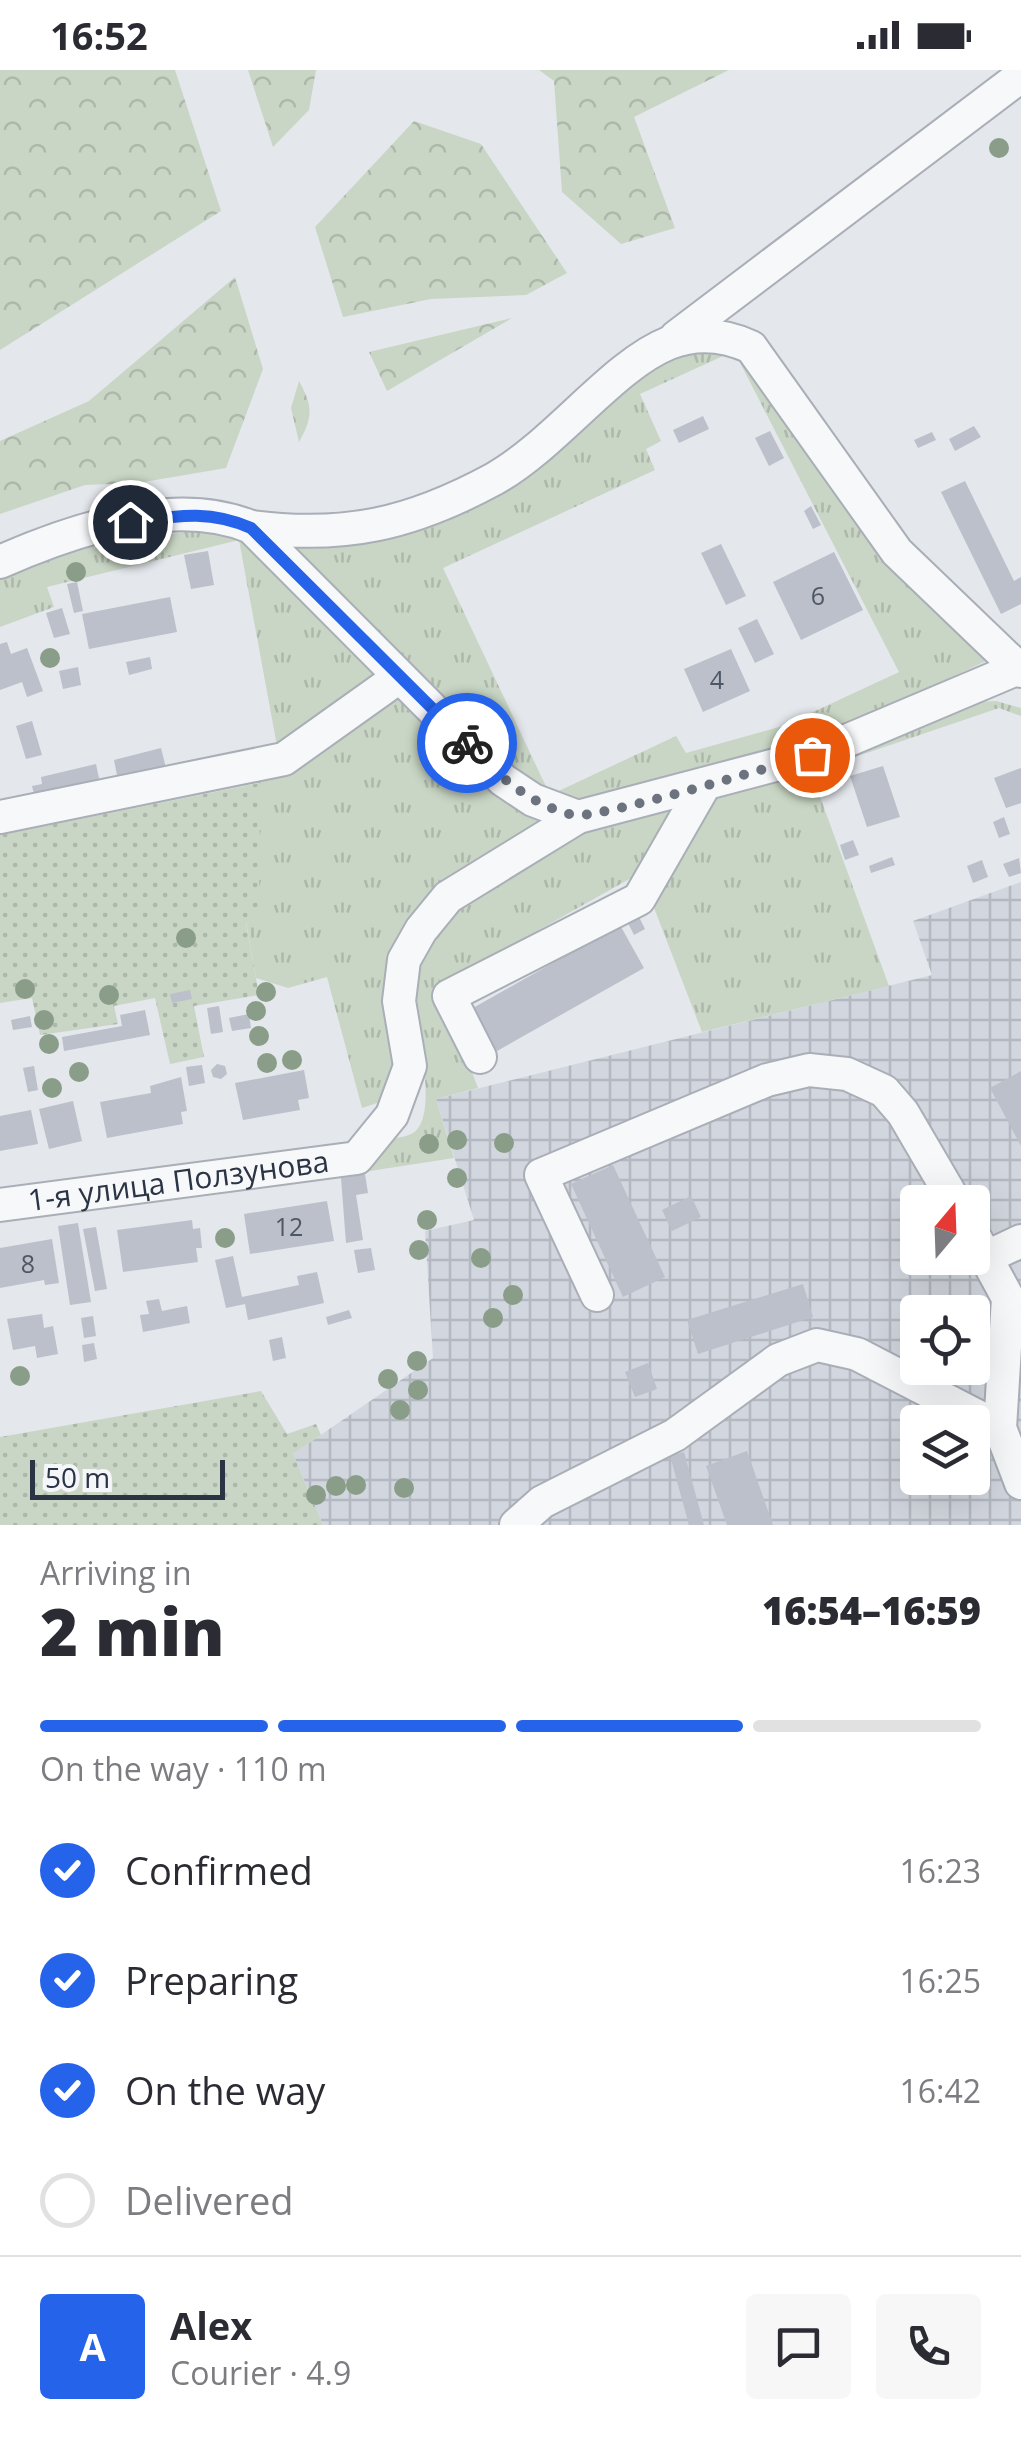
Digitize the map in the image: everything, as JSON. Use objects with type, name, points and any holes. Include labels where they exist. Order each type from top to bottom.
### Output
[{"type":"street","points":[[0,562],[69,532],[191,514],[222,515],[251,528],[308,534],[392,524],[448,501],[521,463],[629,370],[1021,76]]},
{"type":"street","points":[[251,528],[504,780],[533,800],[578,816],[812,755],[1020,669],[897,552],[751,347],[730,338],[707,335],[669,343]]},
{"type":"street","points":[[0,535],[41,544]]},
{"type":"street","points":[[0,817],[284,758],[400,677]]},
{"type":"street","points":[[480,1058],[449,996],[639,899],[705,784]]},
{"type":"street","name":"1-я улица Ползунова","points":[[0,1206],[357,1158],[392,1115],[410,1066],[399,1001],[404,960],[420,930],[448,898],[578,816]]},
{"type":"street","points":[[597,1295],[541,1175],[767,1080],[809,1070],[847,1074],[884,1091],[903,1113],[945,1185]]},
{"type":"street","points":[[990,1243],[1021,1241]]},
{"type":"street","points":[[990,1263],[1008,1298],[1000,1428],[1021,1483]]},
{"type":"street","points":[[516,1525],[542,1502],[675,1434],[778,1360],[817,1345],[857,1354],[1000,1428]]},
{"type":"shaded area","points":[[1021,882],[1021,1525],[323,1525],[293,1454],[433,1358],[425,1231],[474,1220],[436,1099],[932,975],[913,921]]},
{"type":"green space","points":[[0,70],[175,70],[221,211],[0,350]]},
{"type":"green space","points":[[248,70],[316,70],[309,110],[273,147]]},
{"type":"green space","points":[[539,70],[729,70],[634,117],[675,228],[621,244],[562,192],[554,81]]},
{"type":"green space","points":[[414,121],[481,144],[567,273],[526,295],[431,299],[343,317],[315,227]]},
{"type":"green space","points":[[235,277],[263,369],[226,468],[138,483],[85,485],[0,514],[0,441],[89,401]]},
{"type":"green space","points":[[512,318],[387,391],[369,352]]},
{"type":"green space","points":[[742,347],[992,658],[821,740],[573,802],[536,794],[273,538],[393,531],[673,350]],"holes":[[[734,351],[899,672],[783,726],[686,753],[676,736],[550,795],[443,568],[655,470],[646,449],[661,441],[640,394]]]},
{"type":"green space","points":[[299,381],[310,412],[299,442],[291,408]]},
{"type":"green space","points":[[215,527],[238,533],[560,820],[427,904],[403,1063],[383,1101],[362,1108],[327,977],[288,988],[256,978],[246,922],[259,783],[0,835],[0,808],[277,746],[239,540],[47,587],[54,607],[0,627],[0,574],[72,550]]},
{"type":"green space","points":[[996,701],[1021,708],[1021,716],[999,708],[811,772],[889,986],[702,1032],[651,900],[705,801],[976,702]]},
{"type":"green space","points":[[260,783],[259,919],[246,923],[259,995],[194,1006],[204,1057],[170,1064],[155,998],[114,1006],[118,1024],[40,1035],[32,998],[0,1003],[0,835]]},
{"type":"green space","points":[[688,797],[640,873],[439,986],[478,1088],[436,1099],[454,1158],[357,1173],[386,1143],[413,1133],[421,1122],[425,1105],[423,1061],[407,981],[455,904],[590,820]]},
{"type":"green space","points":[[261,1391],[287,1434],[316,1424],[321,1435],[293,1454],[323,1525],[0,1525],[0,1437]]},
{"type":"building","points":[[703,416],[709,429],[679,443],[673,430]]},
{"type":"building","points":[[974,426],[981,437],[955,451],[949,439]]},
{"type":"building","points":[[770,431],[784,458],[769,466],[755,438]]},
{"type":"building","points":[[932,432],[936,440],[918,448],[914,440]]},
{"type":"building","points":[[965,481],[1014,581],[1021,577],[1021,604],[1001,614],[941,492]]},
{"type":"building","points":[[811,506],[821,525],[813,529],[804,511]]},
{"type":"building","points":[[721,544],[746,596],[726,605],[701,553]]},
{"type":"building","points":[[208,551],[214,585],[191,589],[184,555]]},
{"type":"building","points":[[834,552],[863,610],[801,640],[773,582]]},
{"type":"building","points":[[77,582],[83,611],[74,613],[67,584]]},
{"type":"building","points":[[170,597],[177,632],[89,649],[82,614]]},
{"type":"building","points":[[62,608],[70,634],[54,638],[46,613]]},
{"type":"building","points":[[757,619],[774,654],[755,663],[738,628]]},
{"type":"building","points":[[7,642],[11,654],[27,648],[43,691],[27,697],[22,682],[0,690],[0,644]]},
{"type":"building","points":[[731,649],[750,691],[703,712],[684,669]]},
{"type":"building","points":[[150,657],[152,669],[129,675],[126,662]]},
{"type":"building","points":[[78,667],[81,685],[63,689],[59,671]]},
{"type":"building","points":[[32,721],[42,755],[26,759],[16,726]]},
{"type":"building","points":[[161,748],[166,768],[118,780],[114,760]]},
{"type":"building","points":[[96,764],[100,783],[35,798],[32,786],[42,784],[41,777]]},
{"type":"building","points":[[883,766],[900,817],[867,827],[850,776]]},
{"type":"building","points":[[1021,768],[1021,803],[1006,808],[994,778]]},
{"type":"building","points":[[1004,817],[1010,834],[999,838],[993,822]]},
{"type":"building","points":[[853,840],[859,855],[845,860],[840,845]]},
{"type":"building","points":[[892,857],[895,865],[871,873],[869,866]]},
{"type":"building","points":[[1019,858],[1021,873],[1009,877],[1003,864]]},
{"type":"building","points":[[982,860],[988,877],[973,883],[967,866]]},
{"type":"building","points":[[637,913],[645,929],[634,935],[626,919]]},
{"type":"building","points":[[620,925],[644,968],[497,1051],[473,1008]]},
{"type":"building","points":[[190,990],[192,999],[172,1003],[170,994]]},
{"type":"building","points":[[219,1006],[223,1032],[211,1034],[207,1008]]},
{"type":"building","points":[[145,1010],[150,1035],[64,1051],[62,1037],[122,1026],[120,1015]]},
{"type":"building","points":[[249,1014],[251,1028],[232,1031],[229,1018]]},
{"type":"building","points":[[30,1016],[32,1027],[13,1030],[11,1020]]},
{"type":"building","points":[[217,1064],[225,1066],[227,1074],[221,1079],[213,1077],[211,1070]]},
{"type":"building","points":[[202,1065],[205,1083],[189,1086],[186,1067]]},
{"type":"building","points":[[34,1066],[38,1090],[28,1092],[23,1068]]},
{"type":"building","points":[[304,1070],[309,1098],[298,1100],[300,1110],[243,1120],[235,1083]]},
{"type":"building","points":[[1021,1071],[1021,1146],[990,1088]]},
{"type":"building","points":[[181,1077],[187,1111],[181,1112],[183,1124],[107,1138],[100,1102],[151,1093],[150,1086]]},
{"type":"building","points":[[73,1101],[82,1141],[49,1149],[39,1109]]},
{"type":"building","points":[[31,1110],[38,1144],[0,1151],[0,1116]]},
{"type":"building","points":[[613,1165],[665,1277],[623,1297],[571,1184]]},
{"type":"building","points":[[365,1174],[368,1193],[356,1195],[363,1240],[346,1243],[341,1178]]},
{"type":"building","points":[[691,1196],[701,1217],[672,1231],[662,1210]]},
{"type":"building","points":[[327,1201],[334,1241],[250,1254],[244,1214]]},
{"type":"building","points":[[192,1220],[193,1229],[200,1228],[202,1248],[196,1248],[198,1262],[123,1272],[117,1230]]},
{"type":"building","points":[[78,1223],[91,1302],[70,1305],[58,1226]]},
{"type":"building","points":[[96,1227],[107,1289],[95,1291],[83,1229]]},
{"type":"building","points":[[52,1239],[59,1283],[45,1285],[44,1280],[0,1288],[0,1248]]},
{"type":"building","points":[[371,1248],[375,1270],[358,1273],[354,1250]]},
{"type":"building","points":[[233,1256],[242,1297],[299,1285],[297,1276],[317,1272],[324,1303],[248,1320],[245,1304],[226,1308],[215,1260]]},
{"type":"building","points":[[803,1284],[813,1317],[698,1354],[687,1320]]},
{"type":"building","points":[[159,1299],[162,1311],[187,1306],[190,1323],[143,1332],[140,1315],[149,1314],[146,1301]]},
{"type":"building","points":[[349,1310],[352,1318],[328,1325],[326,1317]]},
{"type":"building","points":[[42,1314],[44,1328],[53,1326],[58,1354],[37,1358],[35,1346],[13,1350],[7,1319]]},
{"type":"building","points":[[93,1316],[96,1336],[84,1338],[81,1318]]},
{"type":"building","points":[[282,1337],[286,1358],[273,1361],[269,1340]]},
{"type":"building","points":[[94,1343],[97,1359],[84,1362],[82,1345]]},
{"type":"building","points":[[648,1363],[657,1389],[635,1397],[625,1372]]},
{"type":"building","points":[[747,1451],[773,1525],[727,1525],[706,1466]]},
{"type":"building","points":[[684,1452],[704,1525],[689,1525],[670,1456]]},
{"type":"way so far","points":[[467,743],[504,780],[533,800],[578,816],[812,755]]},
{"type":"route","points":[[130,522],[191,514],[222,515],[251,528],[467,743]]}]
